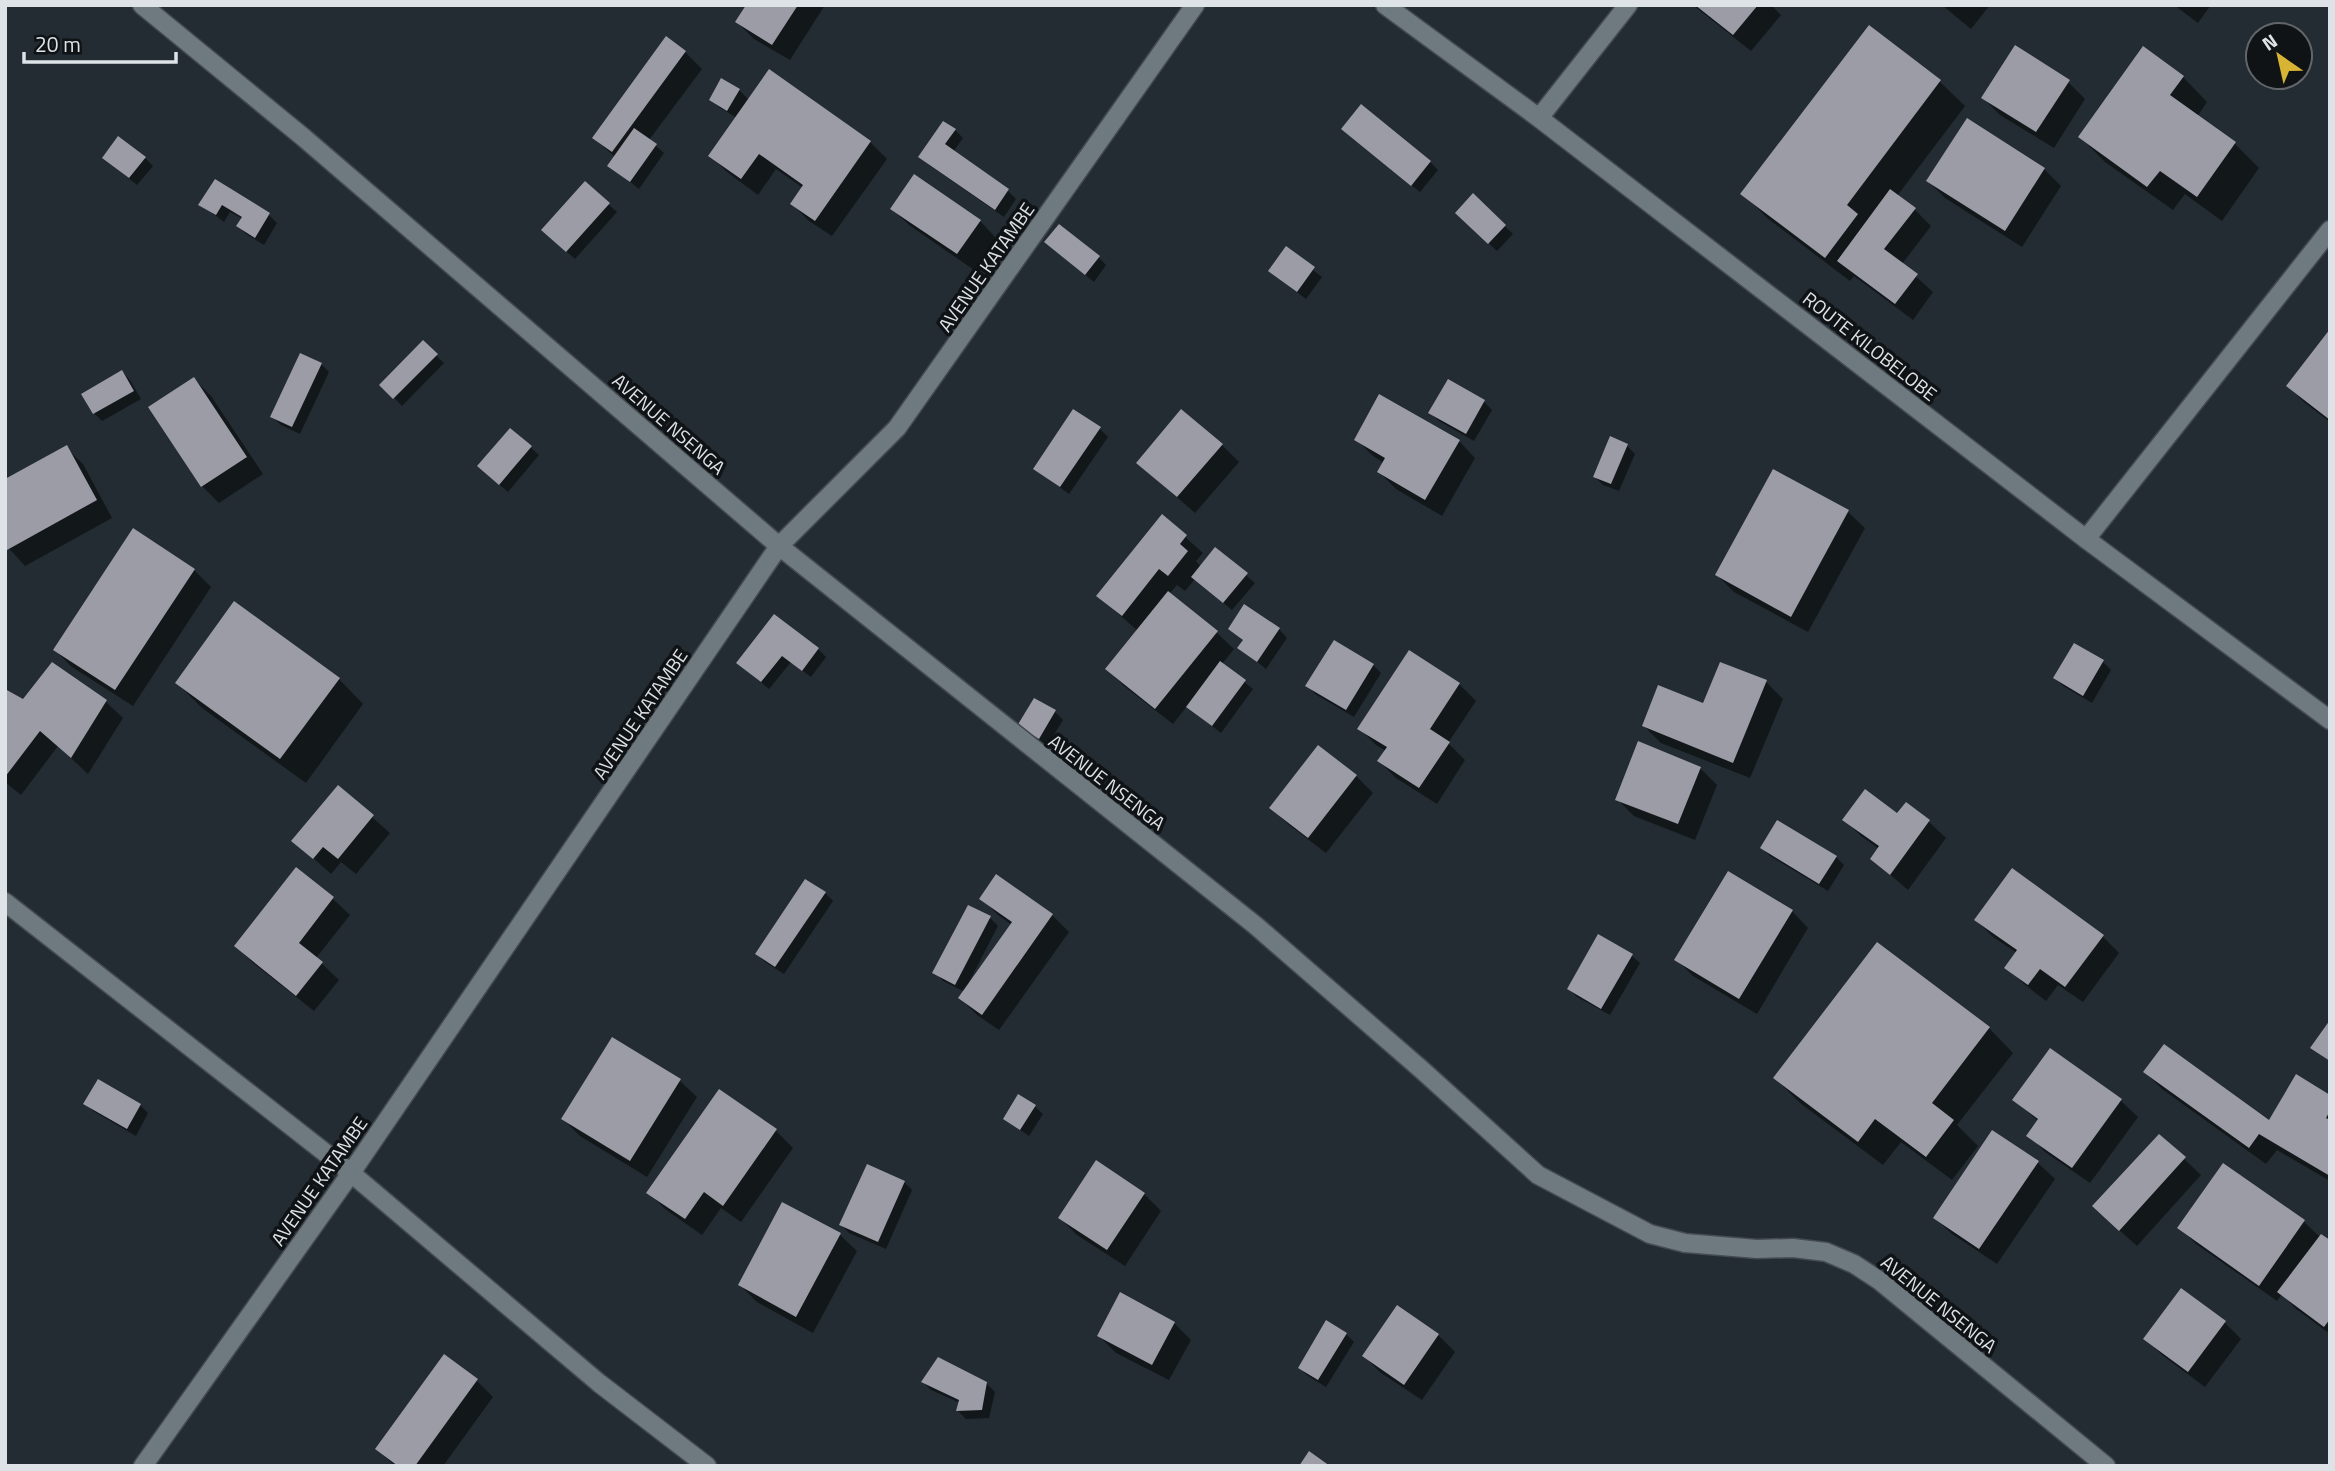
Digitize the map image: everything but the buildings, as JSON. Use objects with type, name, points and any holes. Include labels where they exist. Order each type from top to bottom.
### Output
[{"type":"street","name":"AVENUE NSENGA","points":[[142,5],[303,137],[779,546],[1255,925],[1538,1175],[1650,1234],[1685,1243],[1826,1252],[1854,1264],[1880,1281],[2106,1466]]},
{"type":"street","name":"AVENUE KATAMBE","points":[[143,1466],[351,1174],[779,546],[897,428],[1195,5]]},
{"type":"street","name":"ROUTE KILOBELOBE","points":[[1385,5],[1539,118],[2086,539],[2330,720]]},
{"type":"street","points":[[1539,118],[1628,5]]},
{"type":"street","points":[[2086,539],[2330,230]]},
{"type":"street","points":[[5,902],[351,1174],[599,1383],[707,1466]]}]
